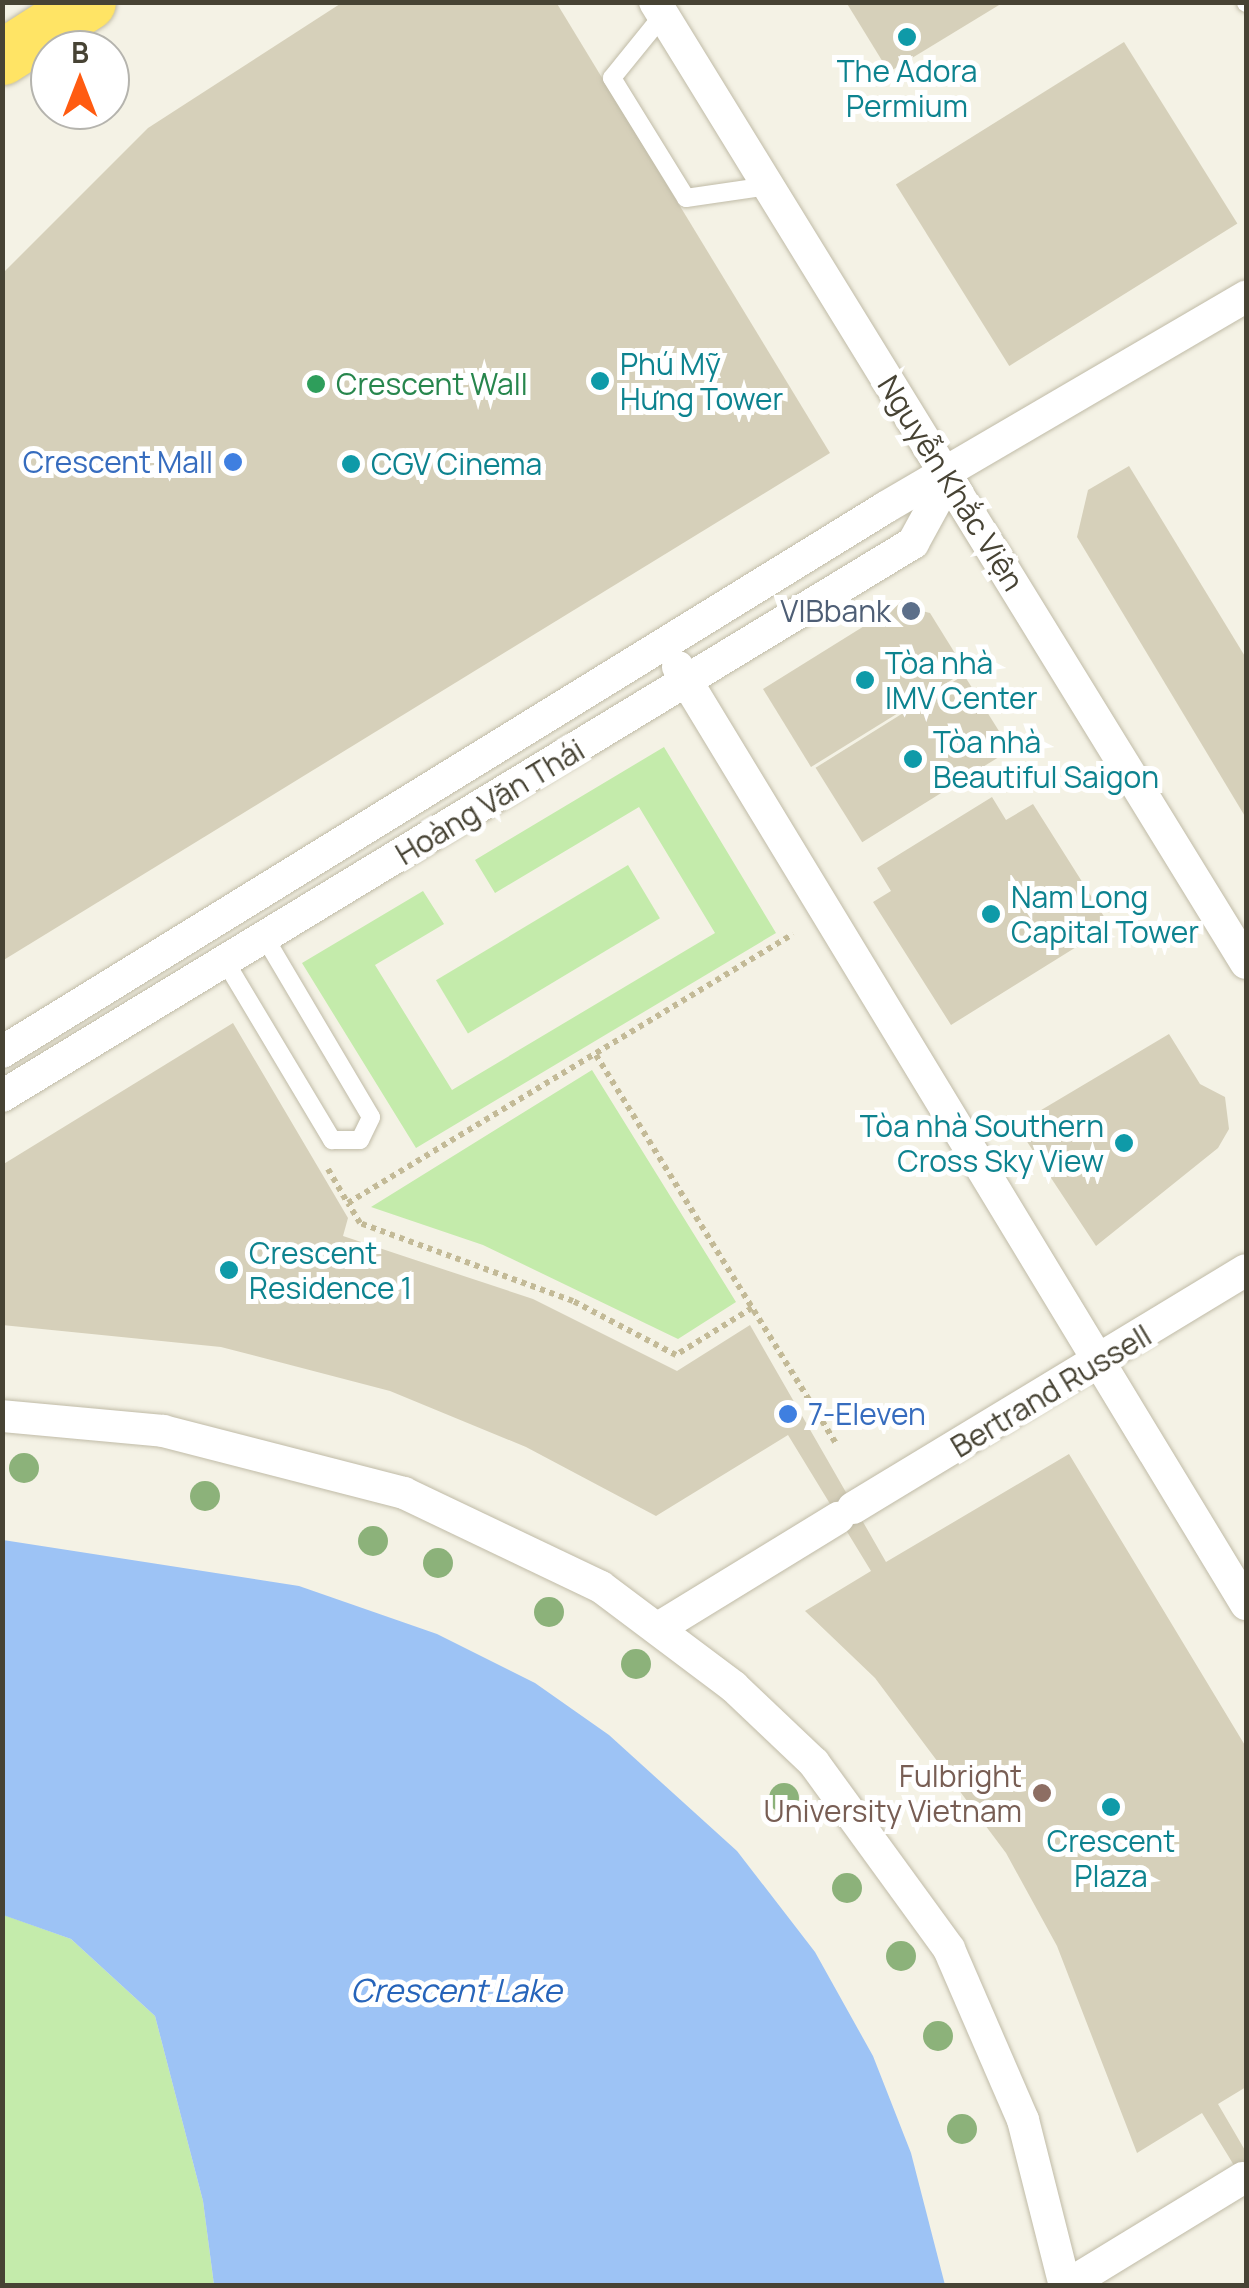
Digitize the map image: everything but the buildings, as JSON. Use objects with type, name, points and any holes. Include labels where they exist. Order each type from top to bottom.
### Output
[{"type":"highway","points":[[2,57],[88,2]]},
{"type":"street","name":"Nguyễn Khắc Viện","points":[[659,9],[948,479],[1238,928],[1246,963]]},
{"type":"street","name":"Hoàng Văn Thái","points":[[2,1052],[886,507],[948,479],[1246,297]]},
{"type":"street","name":"Hoàng Văn Thái","points":[[2,1096],[688,683],[912,543],[948,479]]},
{"type":"street","points":[[665,646],[1246,1604]]},
{"type":"street","points":[[406,805],[427,840]]},
{"type":"street","name":"Bertrand Russell","points":[[660,1626],[1098,1365],[1246,1270]]},
{"type":"street","points":[[2,1416],[164,1431],[404,1494],[523,1544],[660,1626],[814,1762],[949,1949],[1023,2120],[1065,2286],[1242,2178]]},
{"type":"lane","points":[[659,9],[612,78],[686,198],[768,186]]},
{"type":"lane","points":[[225,961],[332,1140],[360,1140],[371,1117],[264,938]]},
{"type":"path","points":[[752,1308],[676,1356],[572,1301],[360,1223],[348,1203],[794,934]]},
{"type":"path","points":[[596,1056],[837,1445]]},
{"type":"green space","points":[[664,747],[776,933],[416,1148],[302,963],[423,891],[444,924],[375,965],[452,1090],[715,933],[639,807],[495,893],[475,860]]},
{"type":"green space","points":[[628,865],[660,918],[468,1034],[436,980]]},
{"type":"green space","points":[[592,1070],[736,1302],[678,1339],[483,1245],[371,1207]]},
{"type":"green space","points":[[4,1915],[71,1939],[155,2016],[203,2201],[214,2285],[3,2286]]},
{"type":"water","name":"Crescent Lake","points":[[3,1540],[299,1586],[437,1634],[535,1683],[609,1735],[737,1851],[815,1952],[873,2056],[911,2153],[945,2285],[214,2285],[203,2201],[155,2016],[71,1939],[3,1915]]},
{"type":"place","name":"The Adora Permium","points":[[907,37]]},
{"type":"place","name":"Phú Mỹ Hưng Tower","points":[[600,381]]},
{"type":"place","name":"Crescent Wall","points":[[316,384]]},
{"type":"place","name":"Crescent Mall","points":[[233,462]]},
{"type":"place","name":"CGV Cinema","points":[[351,464]]},
{"type":"place","name":"VIBbank","points":[[911,611]]},
{"type":"place","name":"Tòa nhà IMV Center","points":[[865,680]]},
{"type":"place","name":"Tòa nhà Beautiful Saigon","points":[[913,759]]},
{"type":"place","name":"Nam Long Capital Tower","points":[[991,914]]},
{"type":"place","name":"Tòa nhà Southern Cross Sky View","points":[[1124,1143]]},
{"type":"place","name":"Crescent Residence 1","points":[[229,1270]]},
{"type":"place","name":"7-Eleven","points":[[788,1414]]},
{"type":"place","name":"Fulbright University Vietnam","points":[[1042,1793]]},
{"type":"place","name":"Crescent Plaza","points":[[1111,1807]]}]
